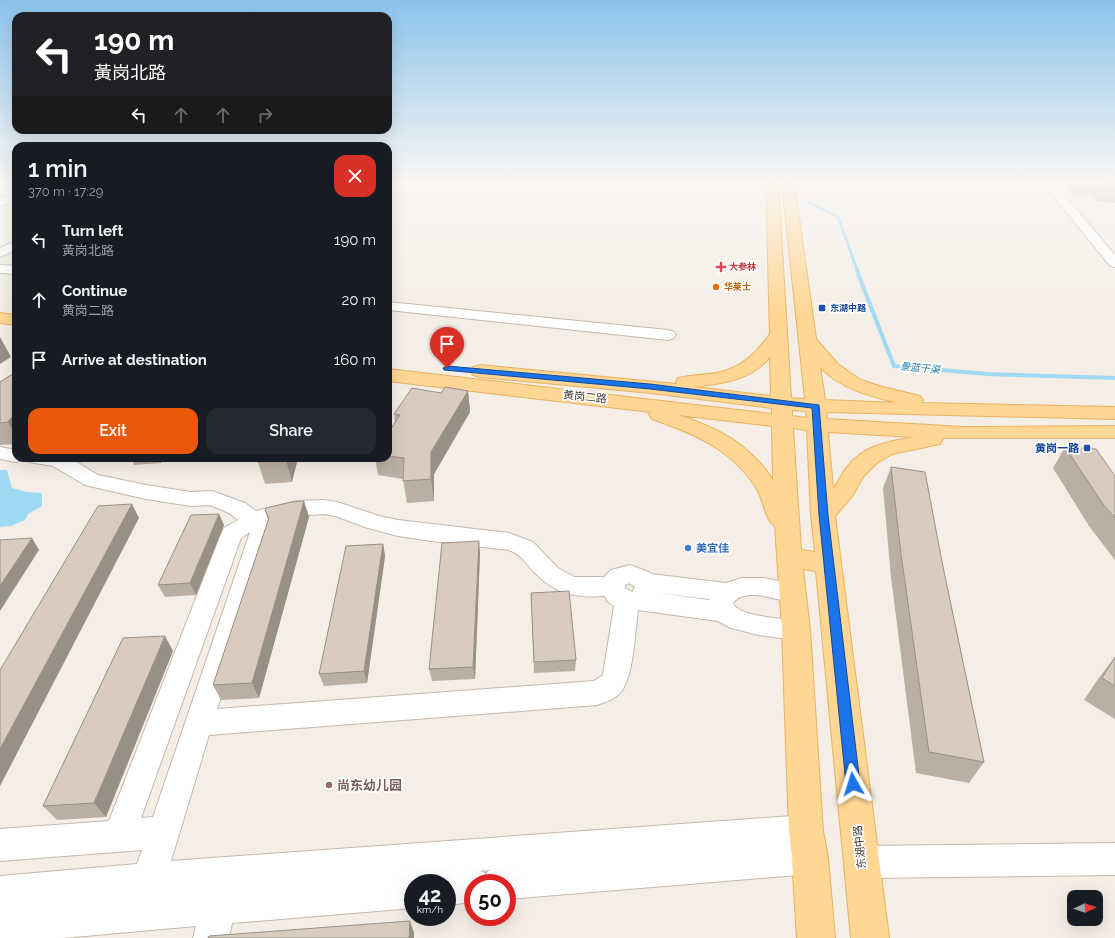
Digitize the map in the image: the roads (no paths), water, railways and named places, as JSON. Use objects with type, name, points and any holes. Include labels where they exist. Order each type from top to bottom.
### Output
[{"type":"main road","points":[[774,227],[788,546],[796,630],[808,845],[816,938]]},
{"type":"main road","name":"东湖中路","points":[[794,227],[817,416],[823,515],[870,938]]},
{"type":"main road","points":[[0,318],[12,320]]},
{"type":"main road","points":[[779,326],[806,322]]},
{"type":"main road","points":[[650,387],[736,375],[758,361],[779,326]]},
{"type":"main road","points":[[0,331],[12,332]]},
{"type":"main road","points":[[808,340],[835,372],[852,382],[870,390],[953,409]]},
{"type":"main road","name":"黄岗二路","points":[[392,362],[650,387],[782,412]]},
{"type":"main road","name":"黄岗二路","points":[[392,375],[614,401],[782,412]]},
{"type":"main road","points":[[614,401],[700,430],[735,449],[756,470],[769,490],[788,546],[829,563]]},
{"type":"main road","points":[[817,416],[860,409],[953,409],[1115,414]]},
{"type":"main road","points":[[782,412],[963,433],[1115,432]]},
{"type":"main road","points":[[823,515],[845,490],[854,474],[869,458],[885,449],[963,433]]},
{"type":"street","points":[[1085,227],[1115,263]]},
{"type":"street","points":[[0,253],[12,247]]},
{"type":"street","points":[[0,269],[12,270]]},
{"type":"street","points":[[392,306],[668,335]]},
{"type":"street","points":[[0,453],[12,455]]},
{"type":"street","points":[[58,462],[92,480],[146,492],[191,499],[212,498],[237,508],[253,520],[262,533],[198,723],[148,880]]},
{"type":"street","points":[[119,836],[232,534],[253,520],[275,512],[300,507],[326,507],[375,523],[404,530],[503,541],[523,547],[556,580],[568,586],[725,602]]},
{"type":"street","points":[[725,602],[734,588],[746,587],[792,592]]},
{"type":"street","points":[[198,723],[597,693],[607,689],[613,684],[616,676],[631,592]]},
{"type":"street","points":[[725,602],[732,618],[743,622],[796,630]]},
{"type":"street","points":[[0,845],[164,832]]},
{"type":"street","points":[[0,894],[227,873],[808,845]]},
{"type":"street","points":[[516,882],[762,860],[808,845]]},
{"type":"street","points":[[862,862],[1115,859]]},
{"type":"street","points":[[215,923],[227,873]]},
{"type":"street","points":[[0,926],[215,923],[404,892]]},
{"type":"water","points":[[0,470],[7,470],[12,488],[27,492],[42,493],[42,506],[28,514],[25,520],[11,526],[0,527]]},
{"type":"waterway","name":"景蓝干渠","points":[[842,227],[858,272]]},
{"type":"waterway","name":"景蓝干渠","points":[[857,271],[894,366],[988,374],[1115,378]]},
{"type":"place","name":"大参林","points":[[721,267]]},
{"type":"place","name":"华莱士","points":[[716,287]]},
{"type":"place","name":"东湖中路","points":[[822,308]]},
{"type":"place","name":"黄岗一路","points":[[1087,448]]},
{"type":"place","name":"美宜佳","points":[[688,548]]},
{"type":"place","name":"尚东幼儿园","points":[[329,785]]}]
